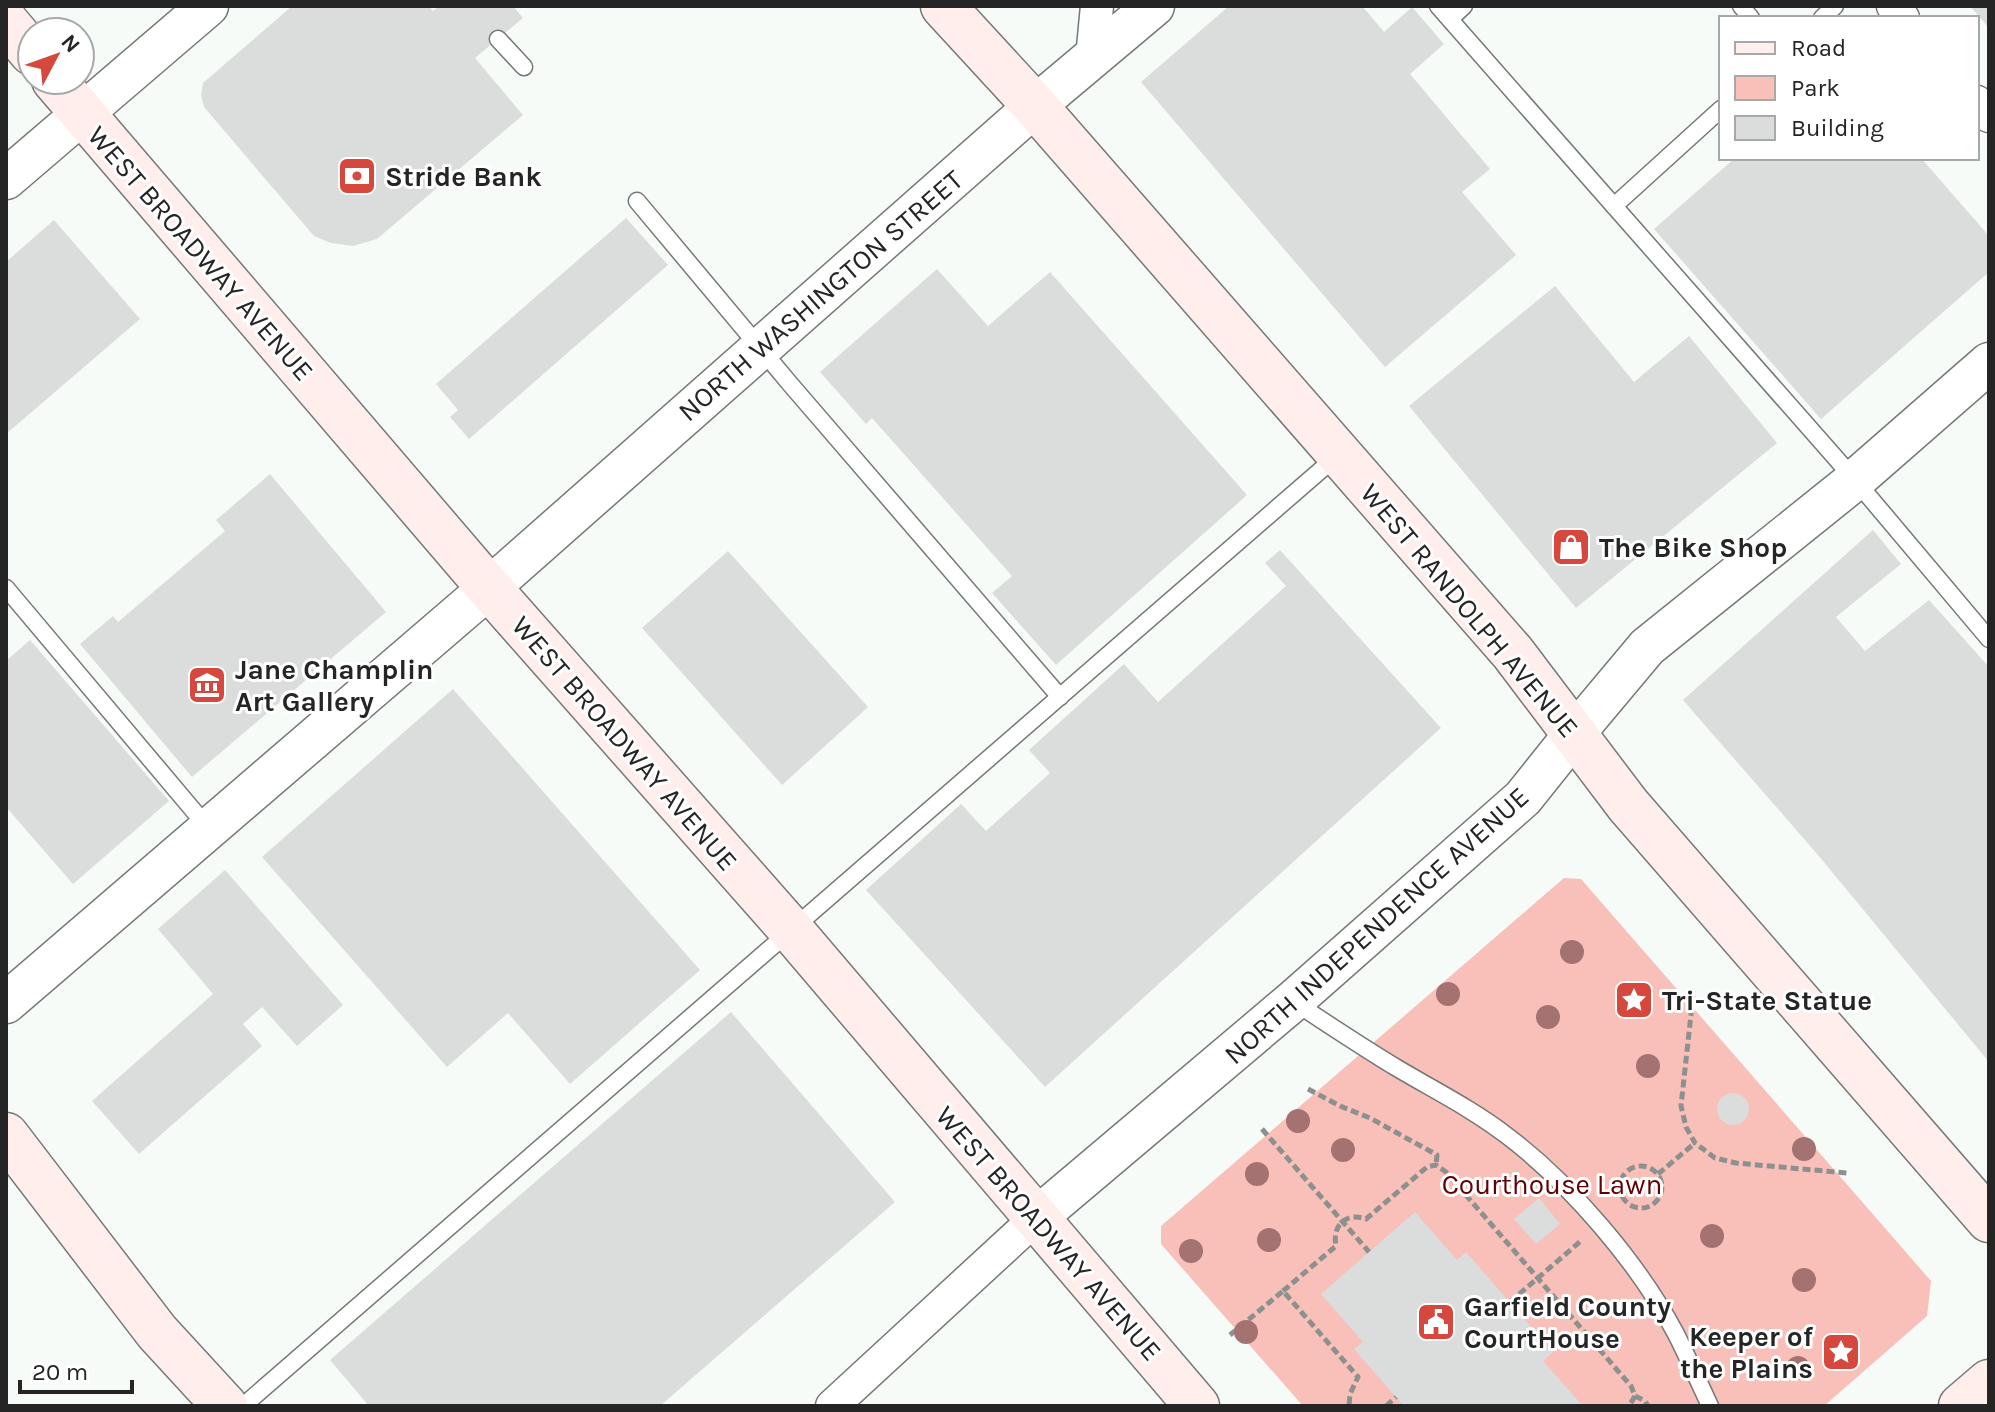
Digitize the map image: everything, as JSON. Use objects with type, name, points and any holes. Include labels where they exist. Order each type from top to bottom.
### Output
[{"type":"main road","name":"WEST RANDOLPH AVENUE","points":[[943,6],[1035,106],[1513,653],[1628,805],[1989,1220]]},
{"type":"main road","name":"WEST BROADWAY AVENUE","points":[[67,96],[489,588],[792,931],[1197,1406]]},
{"type":"main road","points":[[6,1135],[157,1332],[225,1406]]},
{"type":"main road","points":[[1961,1406],[1989,1382]]},
{"type":"street","points":[[6,179],[208,6]]},
{"type":"street","points":[[1092,58],[1097,6]]},
{"type":"street","name":"NORTH WASHINGTON STREET","points":[[6,1003],[489,588],[1035,106],[1154,6]]},
{"type":"street","name":"NORTH INDEPENDENCE AVENUE","points":[[1035,1219],[1293,1001],[1523,798],[1647,647],[1855,480],[1989,363]]},
{"type":"street","points":[[832,1406],[1035,1219]]},
{"type":"lane","points":[[1438,6],[1855,480],[1989,639]]},
{"type":"lane","points":[[1450,19],[1464,6]]},
{"type":"lane","points":[[498,39],[524,67]]},
{"type":"lane","points":[[1614,206],[1719,111]]},
{"type":"lane","points":[[637,201],[1060,697]]},
{"type":"lane","points":[[243,1406],[1338,454]]},
{"type":"lane","points":[[6,588],[209,829]]},
{"type":"lane","points":[[1293,1001],[1507,1135],[1556,1179],[1599,1225],[1639,1275],[1675,1333],[1710,1406]]},
{"type":"path","points":[[1693,996],[1681,1106],[1686,1127],[1695,1143],[1715,1158],[1736,1163],[1847,1173]]},
{"type":"path","points":[[1308,1089],[1370,1118],[1437,1155],[1436,1165]]},
{"type":"path","points":[[1262,1129],[1369,1252]]},
{"type":"path","points":[[1658,1174],[1695,1143]]},
{"type":"path","points":[[1230,1335],[1336,1246],[1334,1237],[1342,1221],[1358,1216],[1366,1219],[1427,1167],[1436,1165],[1446,1172],[1548,1289],[1631,1386],[1635,1396],[1648,1406]]},
{"type":"path","points":[[1648,1166],[1658,1174],[1662,1183],[1661,1194],[1655,1203],[1645,1209],[1633,1208],[1624,1202],[1619,1191],[1620,1180],[1627,1170],[1648,1166]]},
{"type":"path","points":[[1510,1302],[1529,1285]]},
{"type":"path","points":[[1283,1291],[1358,1377],[1350,1394],[1349,1406]]},
{"type":"path","points":[[1629,1406],[1635,1396]]},
{"type":"path","points":[[1386,1406],[1396,1397]]},
{"type":"green space","name":"Courthouse Lawn","points":[[1564,878],[1581,879],[1931,1281],[1927,1316],[1824,1406],[1303,1406],[1161,1244],[1161,1226]]},
{"type":"building","name":"Stride Bank","points":[[292,6],[429,6],[433,11],[439,6],[513,6],[523,18],[475,58],[523,115],[377,239],[353,246],[331,243],[314,236],[204,107],[201,95],[203,83]]},
{"type":"building","points":[[1229,6],[1362,6],[1384,32],[1412,7],[1444,44],[1410,74],[1490,169],[1462,192],[1516,255],[1385,367],[1141,82]]},
{"type":"building","points":[[1970,6],[1989,6],[1989,28],[1979,16]]},
{"type":"building","points":[[1733,160],[1923,160],[1989,236],[1989,272],[1821,419],[1654,229]]},
{"type":"building","points":[[626,218],[668,265],[469,439],[450,417],[458,410],[436,384]]},
{"type":"building","points":[[54,220],[140,319],[6,434],[6,262]]},
{"type":"building","points":[[937,269],[988,326],[1050,272],[1247,495],[1056,665],[992,593],[1012,576],[872,418],[866,424],[820,372]]},
{"type":"building","points":[[1555,286],[1634,382],[1689,336],[1777,443],[1576,608],[1409,406]]},
{"type":"building","points":[[270,474],[386,612],[192,777],[80,644],[113,616],[118,622],[225,531],[216,520]]},
{"type":"building","points":[[1873,530],[1901,564],[1836,617],[1865,651],[1929,600],[1989,667],[1989,1062],[1818,855],[1683,700]]},
{"type":"building","points":[[1280,550],[1441,728],[1045,1087],[866,890],[961,804],[986,831],[1050,773],[1029,750],[1124,664],[1158,702],[1286,586],[1265,563]]},
{"type":"building","points":[[728,551],[868,707],[782,785],[642,628]]},
{"type":"building","points":[[30,640],[169,801],[73,884],[6,807],[6,661]]},
{"type":"building","points":[[453,689],[700,970],[570,1084],[508,1013],[447,1067],[262,857]]},
{"type":"building","points":[[225,870],[343,1005],[297,1046],[262,1007],[243,1024],[262,1046],[139,1154],[92,1101],[213,994],[158,929]]},
{"type":"building","points":[[731,1012],[895,1202],[660,1406],[369,1406],[330,1360]]},
{"type":"building","points":[[1733,1093],[1744,1098],[1749,1109],[1744,1120],[1733,1125],[1722,1120],[1717,1109],[1722,1098]]},
{"type":"building","points":[[1539,1198],[1560,1224],[1536,1244],[1514,1219]]},
{"type":"building","name":"Garfield County CourtHouse","points":[[1415,1212],[1457,1260],[1466,1252],[1553,1352],[1543,1361],[1583,1406],[1404,1406],[1354,1349],[1363,1342],[1321,1294]]},
{"type":"place","name":"Stride Bank","points":[[357,176]]},
{"type":"place","name":"The Bike Shop","points":[[1571,547]]},
{"type":"place","name":"Jane Champlin Art Gallery","points":[[207,685]]},
{"type":"place","name":"Tri-State Statue","points":[[1634,1000]]},
{"type":"place","name":"Garfield County CourtHouse","points":[[1436,1322]]},
{"type":"place","name":"Keeper of the Plains","points":[[1841,1352]]}]
